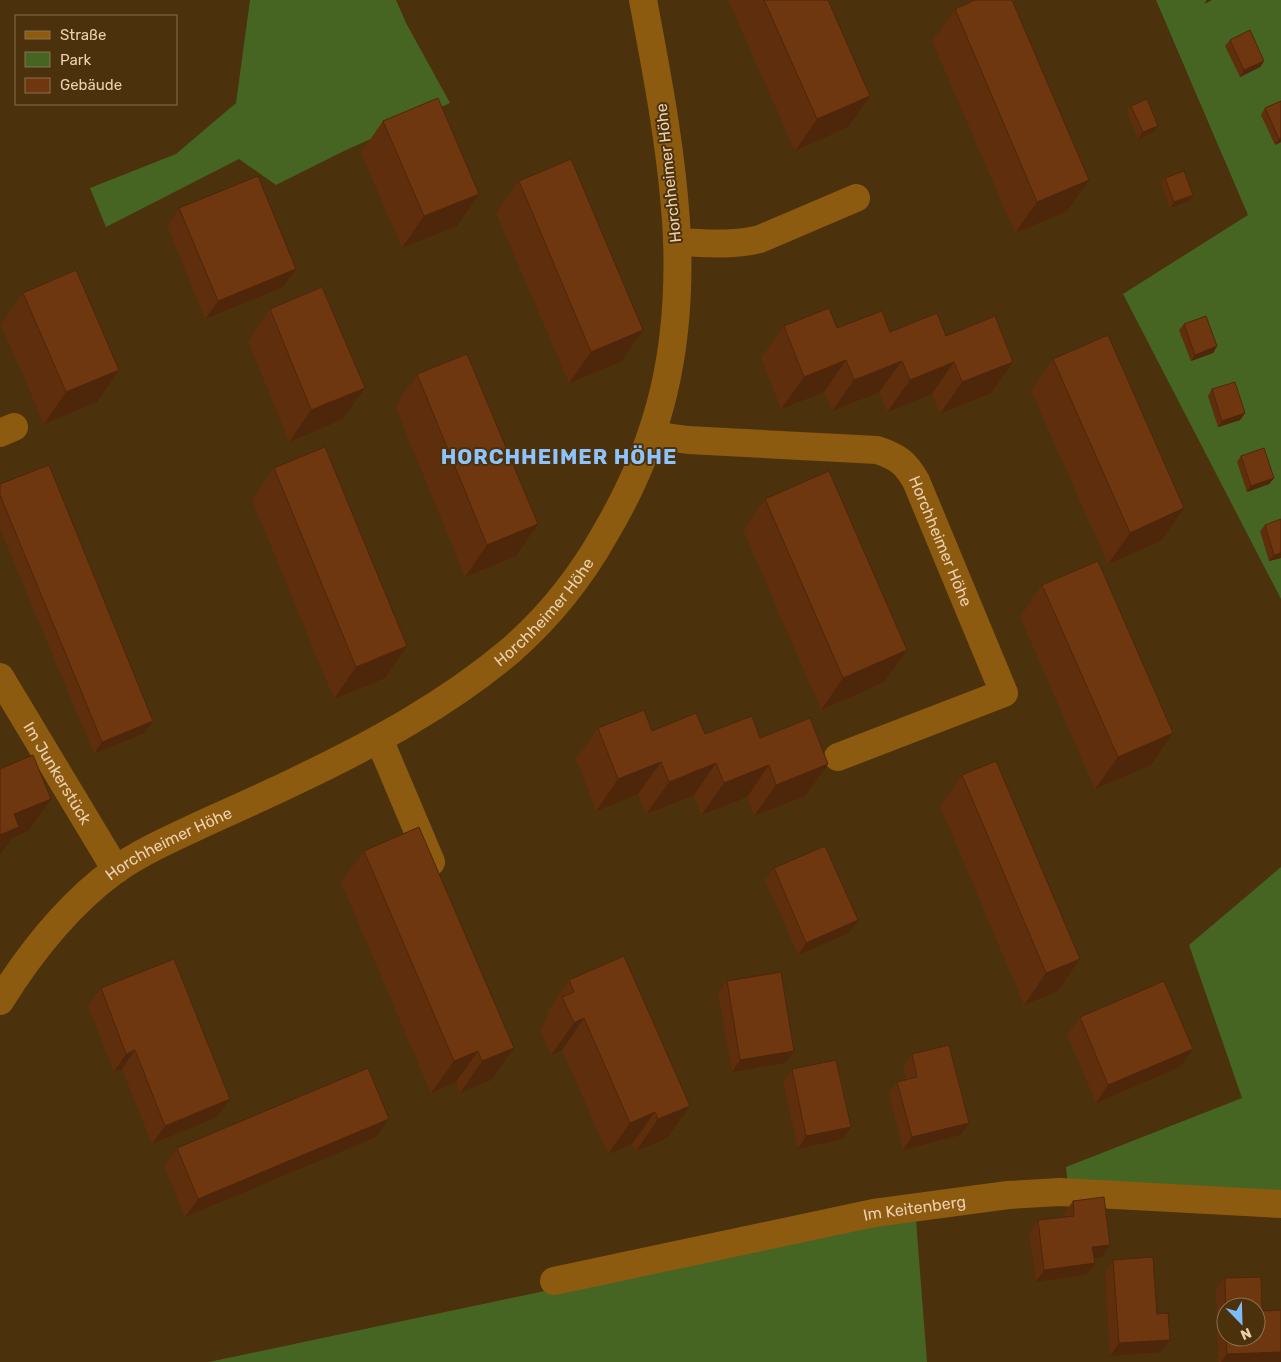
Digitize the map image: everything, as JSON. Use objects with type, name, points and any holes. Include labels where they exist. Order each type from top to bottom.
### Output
[{"type":"street","name":"Horchheimer Höhe","points":[[0,1001],[14,979],[48,935],[84,897],[116,870],[160,844],[300,779],[379,739],[427,711],[486,671],[512,649],[557,603],[578,577],[613,520],[642,464],[652,435],[666,381],[674,340],[677,242],[669,148],[643,0]]},
{"type":"street","points":[[677,242],[746,243],[856,198]]},
{"type":"street","name":"Horchheimer Höhe","points":[[652,435],[688,440],[877,450],[898,458],[908,468],[916,481],[1004,693],[838,757]]},
{"type":"street","name":"Im Junkerstück","points":[[0,678],[116,870]]},
{"type":"street","points":[[379,739],[440,884]]},
{"type":"street","name":"Im Keitenberg","points":[[554,1281],[874,1213],[1008,1195],[1060,1192],[1281,1204]]},
{"type":"green space","points":[[250,0],[396,0],[406,23],[450,103],[344,151],[276,185],[239,159],[106,227],[90,188],[176,154],[236,103]]},
{"type":"green space","points":[[1156,0],[1281,0],[1281,599],[1123,294],[1248,215]]},
{"type":"green space","points":[[1281,867],[1281,1194],[1068,1186],[1066,1167],[1242,1098],[1189,945]]},
{"type":"green space","points":[[916,1220],[927,1362],[209,1362],[875,1221]]},
{"type":"building","points":[[764,0],[828,0],[870,96],[817,119]]},
{"type":"building","points":[[975,0],[1012,0],[1089,180],[1037,202],[955,9]]},
{"type":"building","points":[[1250,30],[1264,61],[1244,70],[1230,40]]},
{"type":"building","points":[[438,98],[479,194],[424,216],[383,121]]},
{"type":"building","points":[[1147,99],[1158,126],[1143,132],[1131,106]]},
{"type":"building","points":[[1281,101],[1281,138],[1279,139],[1265,108]]},
{"type":"building","points":[[571,159],[643,330],[591,352],[519,181]]},
{"type":"building","points":[[1184,171],[1193,195],[1174,202],[1165,178]]},
{"type":"building","points":[[258,176],[296,269],[218,301],[179,208]]},
{"type":"building","points":[[76,270],[119,370],[66,392],[23,293]]},
{"type":"building","points":[[322,287],[365,388],[311,410],[270,309]]},
{"type":"building","points":[[829,308],[837,328],[882,311],[890,332],[937,313],[946,336],[995,316],[1013,362],[962,382],[954,362],[910,380],[902,361],[854,380],[846,360],[804,377],[784,326]]},
{"type":"building","points":[[1206,316],[1217,346],[1195,355],[1184,324]]},
{"type":"building","points":[[1108,335],[1184,508],[1130,533],[1053,359]]},
{"type":"building","points":[[467,354],[538,524],[487,545],[417,374]]},
{"type":"building","points":[[1235,382],[1245,413],[1222,421],[1212,389]]},
{"type":"building","points":[[325,447],[407,646],[356,667],[274,468]]},
{"type":"building","points":[[1264,448],[1274,478],[1251,486],[1241,456]]},
{"type":"building","points":[[49,465],[153,721],[102,742],[0,495],[0,484]]},
{"type":"building","points":[[829,471],[907,650],[843,678],[765,499]]},
{"type":"building","points":[[1281,519],[1281,553],[1274,555],[1265,525]]},
{"type":"building","points":[[1098,561],[1173,733],[1118,757],[1042,585]]},
{"type":"building","points":[[644,710],[652,731],[696,713],[705,734],[752,716],[760,738],[810,718],[828,764],[776,785],[769,765],[724,783],[716,763],[669,782],[661,762],[618,779],[598,728]]},
{"type":"building","points":[[33,755],[51,799],[14,814],[19,827],[0,835],[0,769]]},
{"type":"building","points":[[996,761],[1080,959],[1046,973],[962,775]]},
{"type":"building","points":[[419,827],[514,1048],[482,1061],[478,1051],[454,1061],[364,851]]},
{"type":"building","points":[[825,846],[858,920],[806,943],[774,868]]},
{"type":"building","points":[[624,956],[690,1106],[658,1119],[655,1112],[630,1123],[584,1018],[574,1023],[562,997],[574,992],[569,980]]},
{"type":"building","points":[[174,959],[230,1099],[165,1126],[135,1050],[126,1054],[101,988]]},
{"type":"building","points":[[781,972],[794,1051],[740,1060],[727,981]]},
{"type":"building","points":[[1164,981],[1193,1049],[1108,1085],[1080,1017]]},
{"type":"building","points":[[949,1045],[969,1123],[912,1137],[897,1082],[917,1077],[912,1054]]},
{"type":"building","points":[[836,1060],[851,1127],[806,1136],[792,1069]]},
{"type":"building","points":[[368,1068],[389,1119],[198,1199],[177,1148]]},
{"type":"building","points":[[1104,1197],[1110,1245],[1092,1247],[1095,1263],[1044,1270],[1038,1220],[1074,1216],[1073,1201]]},
{"type":"building","points":[[1153,1257],[1157,1314],[1168,1313],[1170,1340],[1119,1343],[1113,1260]]},
{"type":"building","points":[[1261,1277],[1262,1297],[1225,1297],[1225,1278]]},
{"type":"building","points":[[1281,1310],[1281,1352],[1227,1354],[1227,1347],[1266,1347],[1266,1311]]},
{"type":"district","name":"HORCHHEIMER HÖHE","points":[[559,457]]}]
